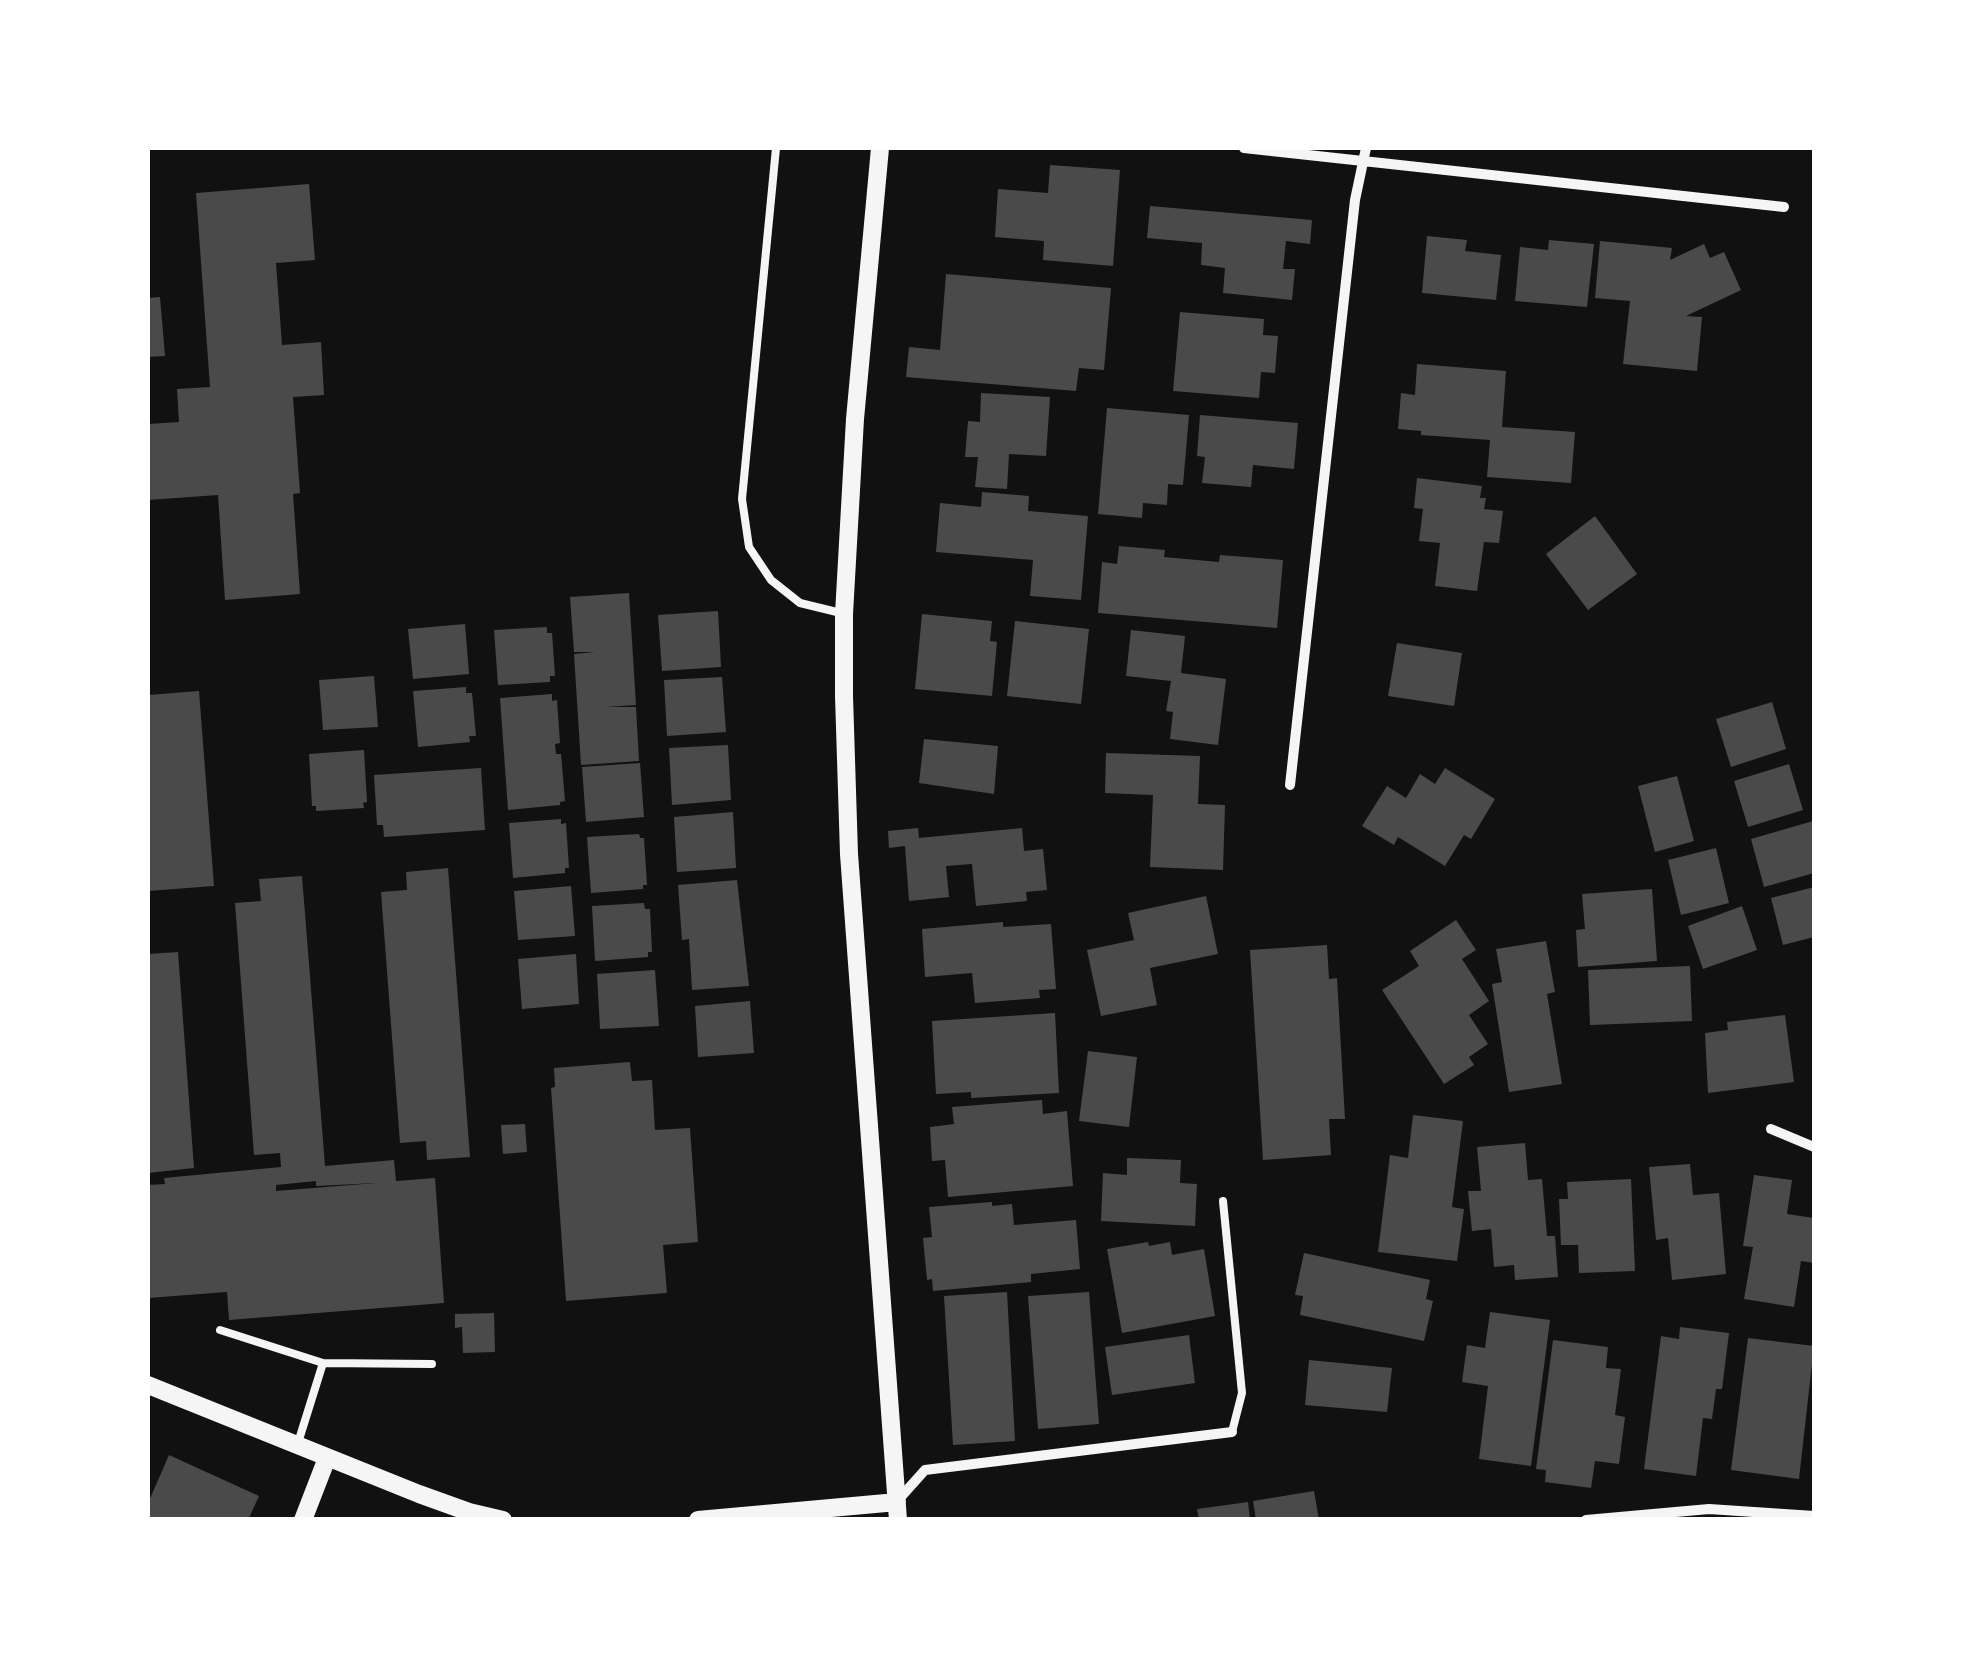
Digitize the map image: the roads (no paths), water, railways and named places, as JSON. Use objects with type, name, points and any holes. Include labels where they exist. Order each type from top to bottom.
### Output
[{"type":"street","points":[[880,148],[855,419],[844,614],[849,854],[897,1510]]},
{"type":"street","points":[[1244,148],[1784,207]]},
{"type":"street","points":[[1290,786],[1355,200],[1366,148]]},
{"type":"street","points":[[1771,1128],[1814,1147]]},
{"type":"street","points":[[148,1385],[452,1506],[503,1520]]},
{"type":"street","points":[[897,1510],[926,1470],[1232,1432]]},
{"type":"street","points":[[303,1520],[327,1458]]},
{"type":"street","points":[[1586,1520],[1709,1509],[1814,1516]]},
{"type":"street","points":[[698,1520],[897,1510]]},
{"type":"lane","points":[[776,148],[742,499],[749,547],[771,580],[800,603],[844,614]]},
{"type":"lane","points":[[1222,1202],[1242,1394],[1232,1432]]},
{"type":"lane","points":[[220,1330],[323,1363],[432,1364]]},
{"type":"lane","points":[[297,1446],[323,1363]]}]
